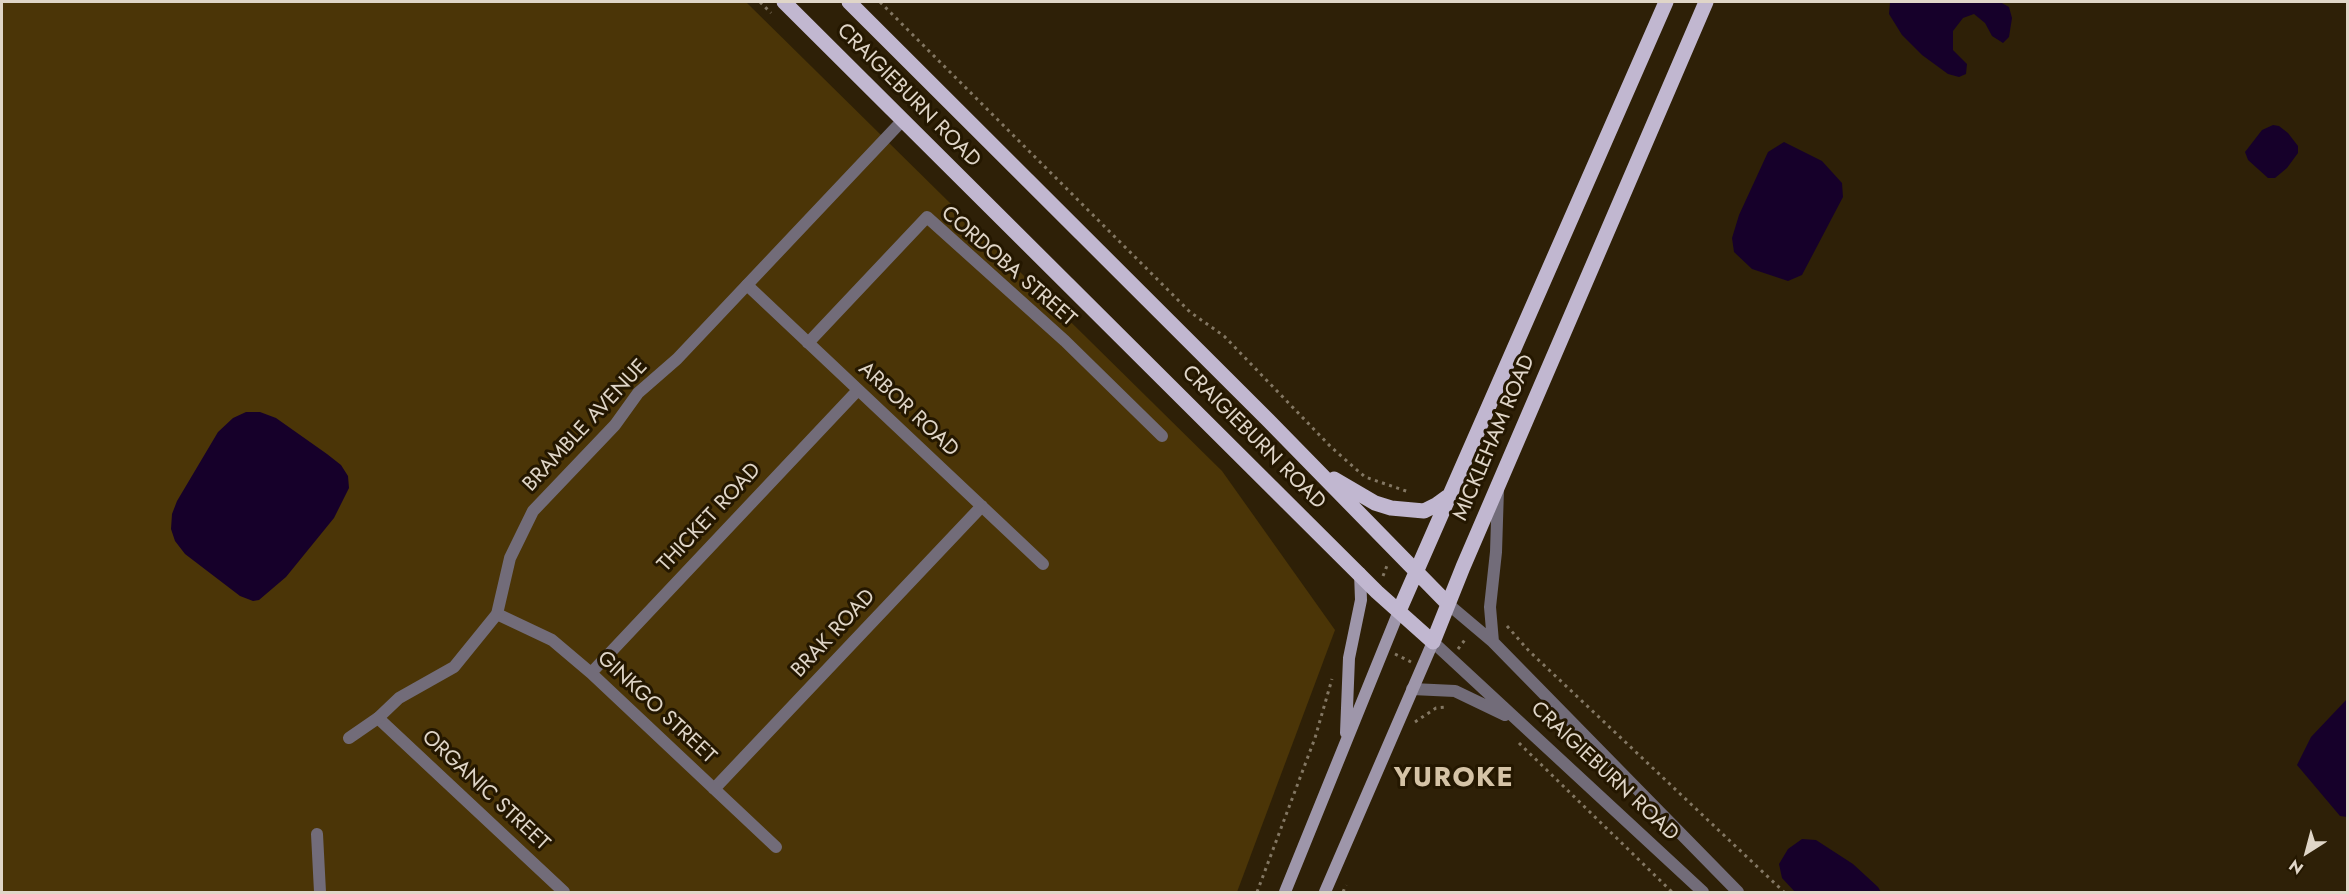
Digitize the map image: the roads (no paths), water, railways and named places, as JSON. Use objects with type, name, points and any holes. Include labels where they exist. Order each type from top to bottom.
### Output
[{"type":"main road","name":"CRAIGIEBURN ROAD","points":[[784,2],[1360,573],[1433,642]]},
{"type":"main road","name":"CRAIGIEBURN ROAD","points":[[849,2],[1448,604]]},
{"type":"main road","name":"MICKLEHAM ROAD","points":[[1286,892],[1415,571],[1666,2]]},
{"type":"main road","name":"MICKLEHAM ROAD","points":[[1325,892],[1706,2]]},
{"type":"main road","points":[[1311,465],[1375,503],[1409,511],[1424,511],[1436,506],[1447,497]]},
{"type":"main road","points":[[1345,743],[1349,658],[1361,600],[1360,573]]},
{"type":"street","name":"BRAMBLE AVENUE","points":[[349,738],[378,718],[399,698],[454,667],[497,614],[510,558],[533,511],[615,425],[638,393],[677,360],[902,121]]},
{"type":"street","name":"CORDOBA STREET","points":[[808,343],[927,217],[1065,341],[1162,436]]},
{"type":"street","name":"ARBOR ROAD","points":[[747,285],[1043,564]]},
{"type":"street","name":"THICKET ROAD","points":[[591,673],[858,390]]},
{"type":"street","points":[[1493,642],[1490,607],[1496,552],[1498,485]]},
{"type":"street","name":"BRAK ROAD","points":[[714,789],[982,506]]},
{"type":"street","name":"CRAIGIEBURN ROAD","points":[[1448,604],[1493,642],[1738,892]]},
{"type":"street","name":"GINKGO STREET","points":[[497,614],[552,640],[591,673],[776,847]]},
{"type":"street","name":"CRAIGIEBURN ROAD","points":[[1433,642],[1703,892]]},
{"type":"street","points":[[1412,689],[1455,691],[1520,722]]},
{"type":"street","name":"ORGANIC STREET","points":[[378,718],[564,892]]},
{"type":"street","points":[[317,834],[320,892]]},
{"type":"district","name":"YUROKE","points":[[1454,779]]}]
